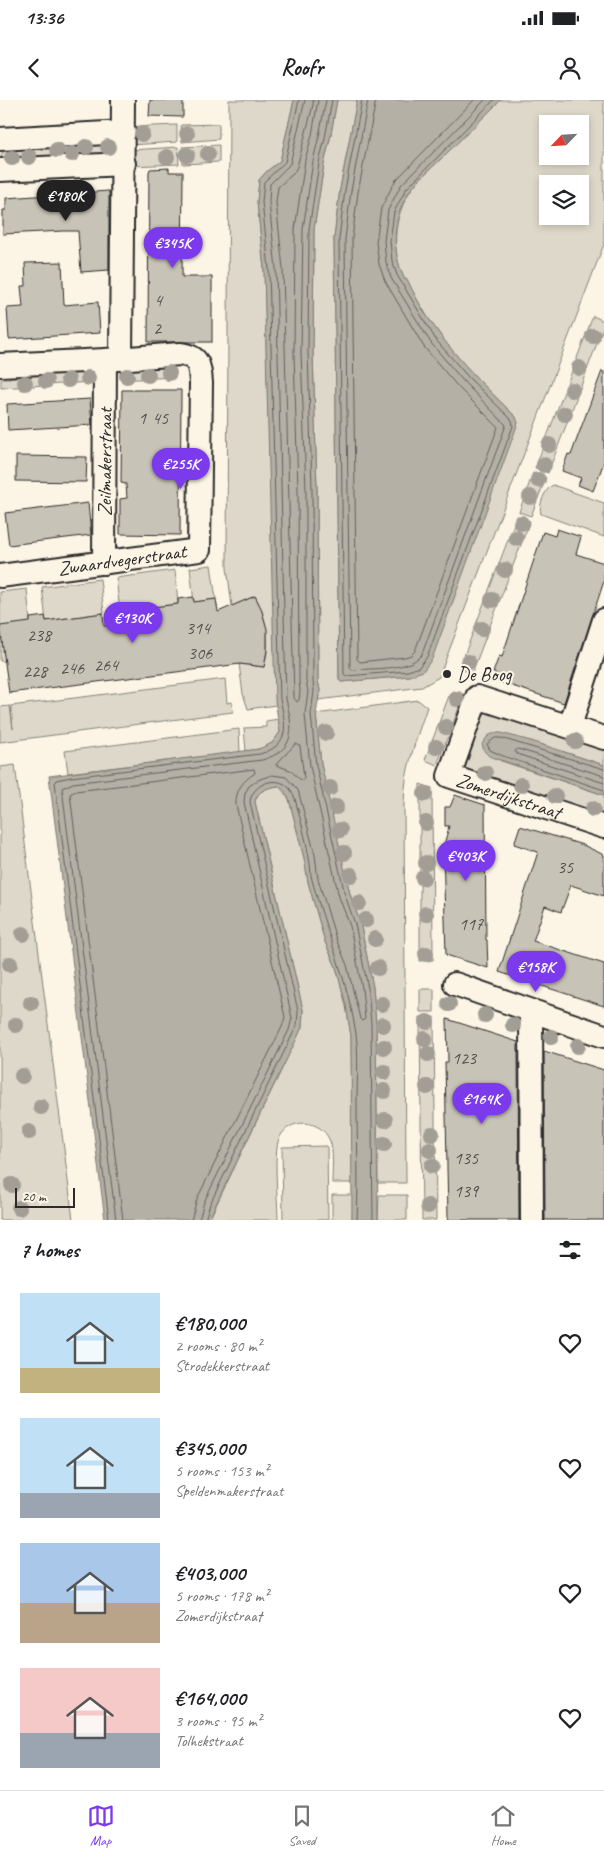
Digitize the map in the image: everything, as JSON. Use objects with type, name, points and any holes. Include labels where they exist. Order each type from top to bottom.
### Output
[{"type":"street","points":[[0,170],[124,164],[123,100]]},
{"type":"street","points":[[0,139],[124,132]]},
{"type":"street","name":"Zeilmakerstraat","points":[[104,563],[124,164]]},
{"type":"street","name":"Zwaardvegerstraat","points":[[0,576],[199,550],[200,369],[196,360],[189,355],[180,354],[113,359]]},
{"type":"street","points":[[0,365],[113,359]]},
{"type":"street","points":[[570,726],[604,620]]},
{"type":"street","name":"Zomerdijkstraat","points":[[604,738],[477,697],[449,776],[604,827]]},
{"type":"street","points":[[455,984],[604,1036]]},
{"type":"street","points":[[530,1011],[532,1220]]},
{"type":"shaded area","points":[[229,100],[294,100],[280,161],[259,180],[257,202],[264,269],[276,705],[248,709],[243,694],[239,664],[264,667],[267,631],[255,596],[232,606],[227,568]]},
{"type":"shaded area","points":[[337,100],[357,100],[340,189],[334,238],[339,679],[341,682],[409,676],[516,417],[469,370],[441,336],[417,299],[407,279],[405,280],[400,268],[396,243],[396,230],[403,205],[416,183],[501,100],[604,100],[604,244],[439,677],[422,687],[318,700],[320,690],[318,681],[317,489],[313,352],[314,229],[324,164]]},
{"type":"shaded area","points":[[219,124],[219,139],[182,142],[181,125]]},
{"type":"shaded area","points":[[177,125],[177,142],[130,145],[130,127]]},
{"type":"shaded area","points":[[109,142],[112,144],[112,155],[5,161],[1,155],[5,149]]},
{"type":"shaded area","points":[[219,145],[219,162],[183,164],[182,147]]},
{"type":"shaded area","points":[[178,147],[179,164],[130,166],[130,150]]},
{"type":"shaded area","points":[[593,316],[604,321],[604,325],[548,473],[535,468]]},
{"type":"shaded area","points":[[173,367],[175,377],[120,380],[120,371]]},
{"type":"shaded area","points":[[91,374],[91,382],[1,388],[1,379],[9,379],[10,377]]},
{"type":"shaded area","points":[[533,473],[546,478],[531,516],[519,512]]},
{"type":"shaded area","points":[[553,485],[604,503],[604,537],[541,514],[540,507],[543,498],[547,490]]},
{"type":"shaded area","points":[[517,516],[530,521],[472,673],[459,669]]},
{"type":"shaded area","points":[[211,565],[216,599],[194,602],[190,568]]},
{"type":"shaded area","points":[[175,570],[178,604],[120,611],[116,578]]},
{"type":"shaded area","points":[[100,579],[104,613],[46,621],[42,587]]},
{"type":"shaded area","points":[[27,589],[30,622],[5,661],[0,661],[0,592]]},
{"type":"shaded area","points":[[225,679],[227,703],[232,702],[233,712],[0,742],[0,707],[10,706],[13,729],[11,706]]},
{"type":"shaded area","points":[[454,691],[464,695],[437,765],[425,760],[450,693]]},
{"type":"shaded area","points":[[418,700],[427,707],[408,767],[404,805],[406,1183],[378,1183],[376,1024],[373,987],[360,922],[350,894],[330,810],[321,764],[316,714]]},
{"type":"shaded area","points":[[486,710],[604,745],[604,765],[531,741],[486,753],[501,761],[604,795],[604,817],[469,772],[464,766],[482,712]]},
{"type":"shaded area","points":[[279,719],[280,732],[274,741],[262,748],[246,751],[244,728],[266,727],[266,721]]},
{"type":"shaded area","points":[[239,729],[240,752],[68,773],[65,751]]},
{"type":"shaded area","points":[[15,765],[73,1220],[0,1220],[0,767]]},
{"type":"shaded area","points":[[420,784],[432,788],[433,960],[420,961]]},
{"type":"shaded area","points":[[279,786],[289,799],[308,882],[325,942],[336,967],[346,1005],[351,1036],[353,1183],[332,1183],[332,1151],[326,1133],[312,1124],[297,1124],[283,1132],[277,1146],[278,1220],[209,1220],[302,1027],[303,1010],[255,802],[261,792],[268,788]]},
{"type":"shaded area","points":[[420,989],[434,989],[434,1012],[420,1012]]},
{"type":"shaded area","points":[[420,1017],[434,1017],[436,1220],[422,1220]]},
{"type":"shaded area","points":[[327,1146],[328,1220],[283,1220],[282,1147]]},
{"type":"shaded area","points":[[332,1195],[353,1195],[352,1220],[332,1220]]},
{"type":"shaded area","points":[[379,1195],[407,1195],[407,1220],[378,1220]]},
{"type":"water","points":[[294,100],[337,100],[324,164],[314,229],[313,352],[317,489],[318,681],[320,690],[316,714],[321,764],[350,894],[360,922],[373,987],[376,1024],[378,1220],[352,1220],[351,1036],[346,1005],[336,967],[325,942],[308,882],[289,799],[284,790],[279,786],[268,788],[261,792],[255,802],[303,1010],[302,1027],[209,1220],[105,1220],[49,776],[259,749],[272,743],[280,732],[275,700],[264,269],[257,202],[259,180],[280,161]]},
{"type":"water","points":[[357,100],[501,100],[409,192],[399,213],[395,235],[400,269],[429,318],[469,370],[516,417],[518,423],[432,659],[423,671],[409,676],[341,682],[339,679],[334,238],[340,189]]},
{"type":"water","points":[[494,733],[531,741],[604,765],[604,795],[489,756],[484,751],[482,744],[488,736]]},
{"type":"building","points":[[150,100],[183,100],[183,117],[149,116]]},
{"type":"building","points":[[169,168],[169,172],[183,172],[182,277],[212,277],[212,342],[148,342],[149,172],[150,169]]},
{"type":"building","points":[[109,191],[109,270],[81,272],[78,231],[3,234],[3,210],[6,210],[6,198]]},
{"type":"building","points":[[62,262],[64,305],[98,302],[100,333],[9,339],[7,308],[23,307],[21,286],[26,286],[25,263]]},
{"type":"building","points":[[602,371],[604,372],[604,462],[593,491],[578,485],[581,478],[562,471],[568,454],[571,455]]},
{"type":"building","points":[[122,390],[181,390],[180,535],[120,534],[120,499],[127,498],[126,484],[121,483]]},
{"type":"building","points":[[90,399],[92,425],[8,430],[7,404]]},
{"type":"building","points":[[16,456],[87,457],[86,482],[16,481]]},
{"type":"building","points":[[88,503],[91,535],[9,545],[5,513]]},
{"type":"building","points":[[557,529],[581,537],[576,554],[604,563],[604,581],[564,703],[494,680],[496,673],[493,673],[499,656],[502,657],[543,532],[555,536]]},
{"type":"building","points":[[255,596],[261,608],[267,629],[267,650],[264,667],[240,664],[9,693],[0,626],[30,622],[30,618],[45,616],[46,621],[103,613],[104,626],[120,625],[120,611],[178,604],[178,599],[193,597],[194,602],[216,599],[218,612]]},
{"type":"building","points":[[455,795],[485,805],[488,968],[446,955],[443,849],[449,826],[445,826],[445,807],[450,807]]},
{"type":"building","points":[[520,826],[583,845],[604,855],[604,896],[571,885],[561,912],[545,906],[533,941],[604,964],[604,1006],[499,972],[538,852],[514,844]]},
{"type":"building","points":[[447,1019],[518,1042],[519,1220],[449,1220],[445,1062],[448,1062]]},
{"type":"building","points":[[544,1051],[604,1070],[604,1220],[545,1220]]},
{"type":"place","name":"De Boog","points":[[447,674]]}]
